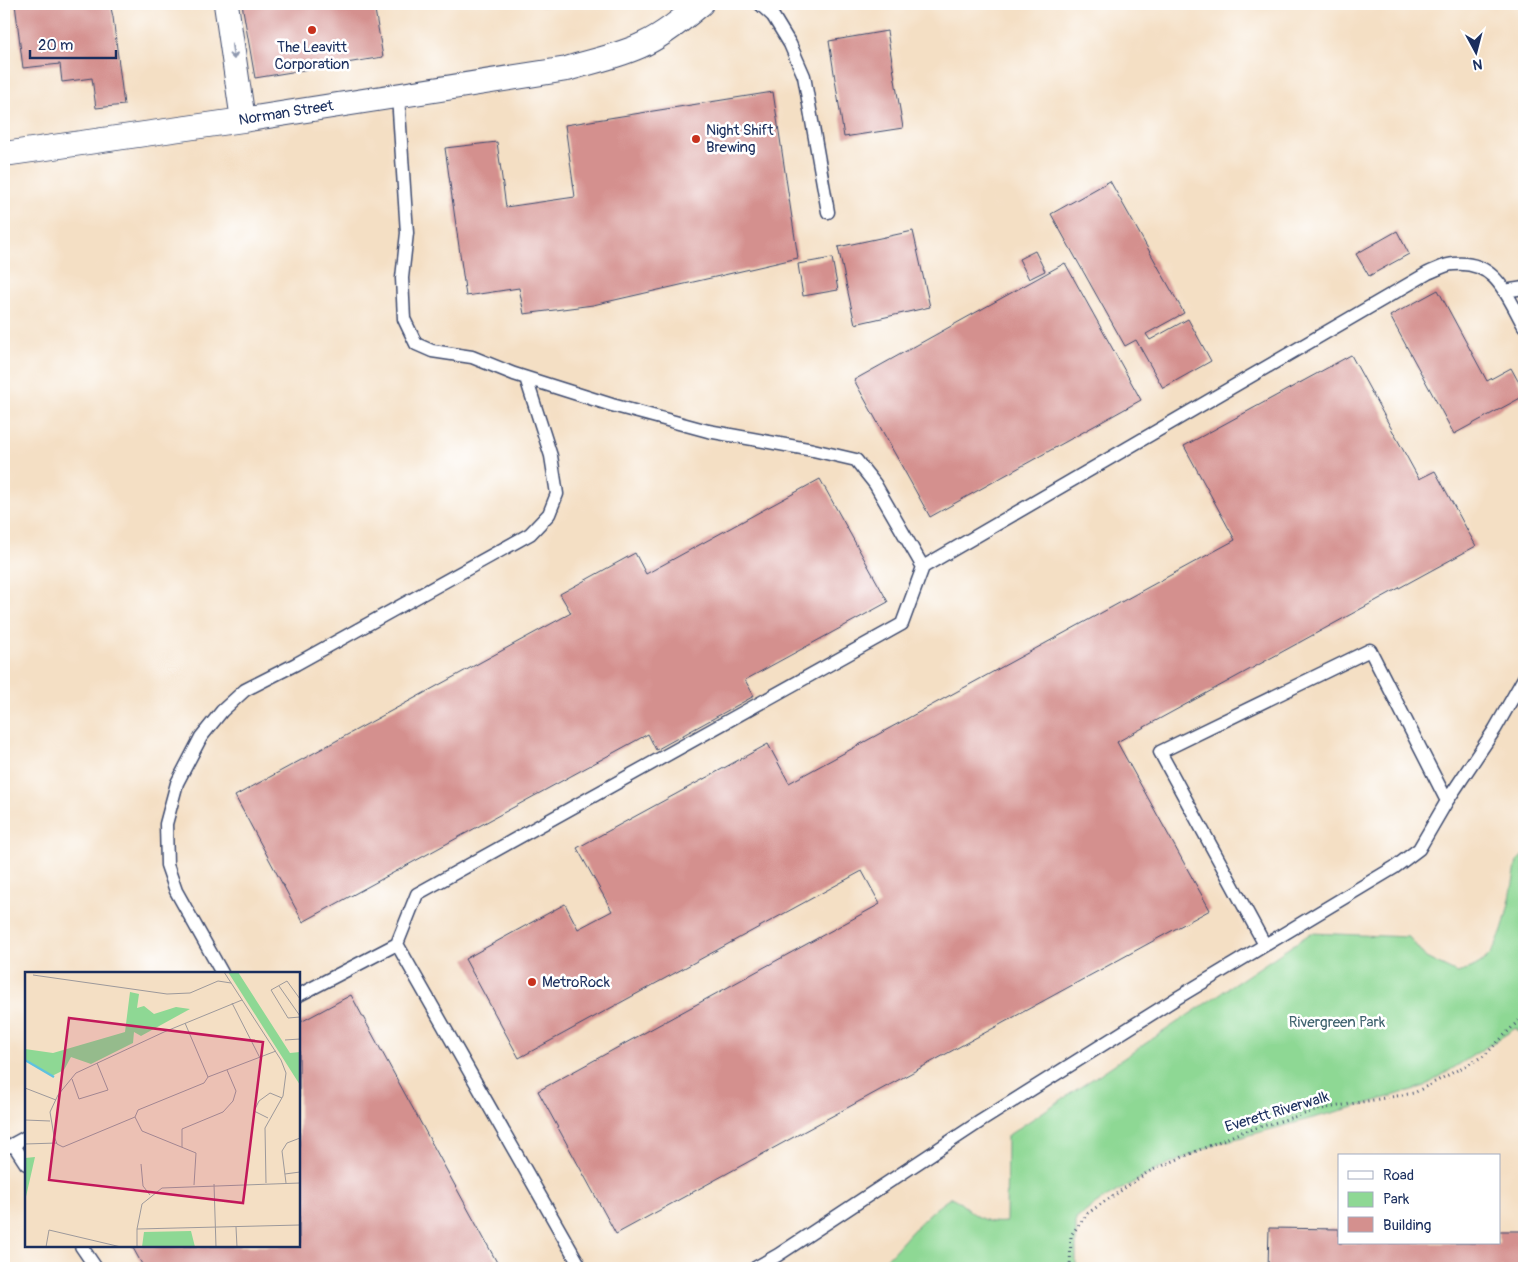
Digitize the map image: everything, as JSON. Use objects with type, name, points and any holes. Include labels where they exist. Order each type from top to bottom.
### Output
[{"type":"street","points":[[226,4],[243,120]]},
{"type":"street","name":"Norman Street","points":[[4,154],[243,120],[567,69],[645,44],[686,17],[701,4]]},
{"type":"lane","points":[[760,4],[772,16],[790,44],[804,76],[828,212]]},
{"type":"lane","points":[[398,96],[407,233],[402,278],[404,319],[416,344],[432,351],[472,357],[526,378],[612,405],[708,431],[813,450],[856,460],[875,484],[923,567]]},
{"type":"lane","points":[[300,994],[396,944],[417,894],[902,624],[923,567],[1428,273],[1453,264],[1479,266],[1498,280],[1524,326]]},
{"type":"lane","points":[[1504,291],[1524,288]]},
{"type":"lane","points":[[221,972],[176,891],[167,865],[166,824],[177,783],[201,737],[222,711],[245,690],[305,659],[530,534],[549,514],[557,494],[553,466],[526,378]]},
{"type":"lane","points":[[1265,944],[1160,752],[1370,650],[1447,801]]},
{"type":"lane","points":[[755,1268],[778,1255],[981,1121],[1168,1003],[1395,867],[1419,849],[1447,801],[1495,729],[1524,678]]},
{"type":"lane","points":[[396,944],[581,1268]]},
{"type":"lane","points":[[25,1138],[8,1146],[25,1163]]},
{"type":"lane","points":[[82,1247],[96,1268]]},
{"type":"path","name":"Everett Riverwalk","points":[[1070,1268],[1071,1235],[1088,1214],[1148,1172],[1239,1133],[1321,1108],[1414,1093],[1484,1056],[1524,1015]]},
{"type":"green space","name":"Rivergreen Park","points":[[1524,854],[1524,1031],[1520,1034],[1516,1028],[1425,1086],[1216,1144],[1154,1171],[1100,1201],[1076,1219],[1076,1268],[873,1268],[890,1255],[927,1216],[952,1197],[982,1219],[1006,1222],[1007,1136],[1311,933],[1409,937],[1426,958],[1457,973],[1471,968],[1487,958],[1500,935],[1508,909],[1517,861]]},
{"type":"building","points":[[15,4],[110,4],[124,105],[96,108],[92,78],[62,82],[60,64],[23,68]]},
{"type":"building","name":"The Leavitt Corporation","points":[[242,4],[374,4],[383,57],[255,78]]},
{"type":"building","points":[[541,4],[557,4],[557,5],[541,7]]},
{"type":"building","points":[[887,31],[903,128],[844,137],[829,41]]},
{"type":"building","points":[[773,92],[798,258],[593,305],[524,314],[519,288],[466,296],[445,148],[497,142],[506,207],[575,197],[565,125]]},
{"type":"building","points":[[1110,181],[1184,313],[1146,334],[1150,340],[1188,319],[1211,361],[1163,388],[1136,340],[1125,346],[1051,214]]},
{"type":"building","points":[[913,231],[930,307],[855,324],[838,247]]},
{"type":"building","points":[[1397,231],[1409,254],[1369,276],[1356,254]]},
{"type":"building","points":[[1035,251],[1045,271],[1029,279],[1019,259]]},
{"type":"building","points":[[832,258],[838,290],[803,296],[798,264]]},
{"type":"building","points":[[1065,263],[1141,400],[930,517],[854,380]]},
{"type":"building","points":[[1438,290],[1487,381],[1511,368],[1524,392],[1524,396],[1454,434],[1390,316]]},
{"type":"building","points":[[1351,355],[1419,479],[1435,471],[1476,546],[1117,742],[1210,910],[616,1234],[538,1091],[880,904],[862,871],[519,1058],[465,959],[565,904],[578,929],[612,911],[577,848],[768,744],[789,783],[1235,540],[1184,446]]},
{"type":"building","points":[[820,479],[888,602],[745,680],[754,696],[656,750],[648,734],[303,922],[235,796],[571,613],[560,594],[635,553],[646,574]]},
{"type":"building","points":[[351,995],[500,1268],[144,1268],[133,1247],[300,1247],[300,1022]]},
{"type":"building","points":[[1269,1228],[1338,1229],[1338,1244],[1500,1244],[1500,1231],[1524,1231],[1524,1268],[1268,1268]]},
{"type":"place","name":"The Leavitt Corporation","points":[[312,30]]},
{"type":"place","name":"Night Shift Brewing","points":[[696,139]]},
{"type":"place","name":"MetroRock","points":[[532,982]]}]
